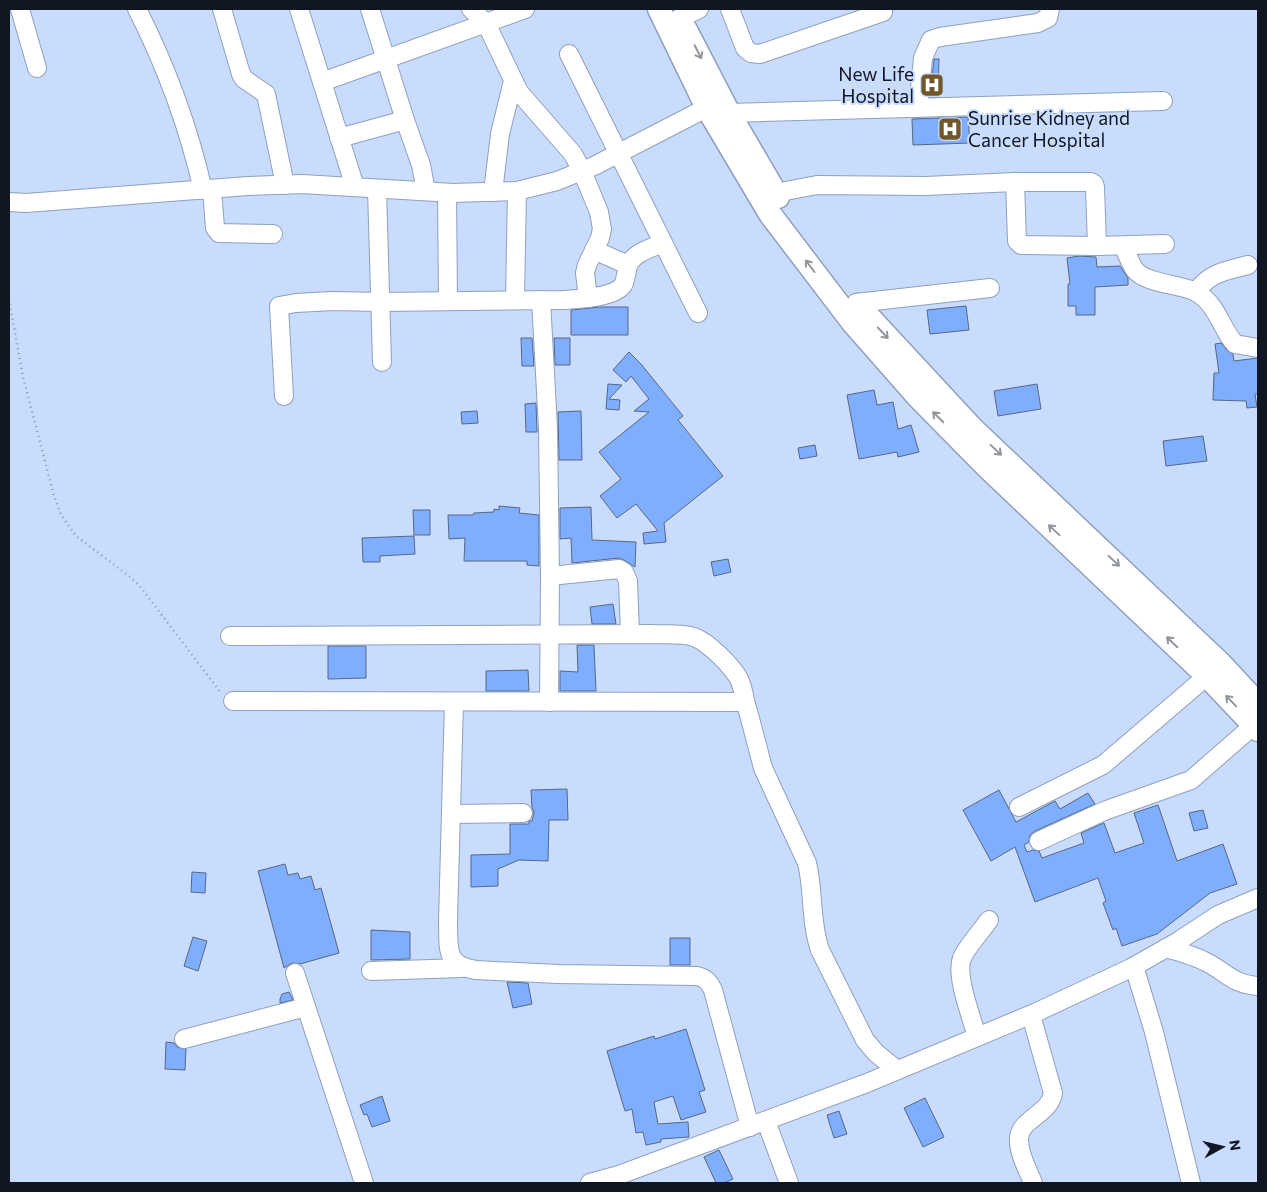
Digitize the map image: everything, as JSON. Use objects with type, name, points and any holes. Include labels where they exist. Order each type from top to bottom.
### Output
[{"type":"main road","points":[[659,9],[719,107],[782,204],[856,303],[972,428],[1148,607],[1207,676],[1257,720]]},
{"type":"main road","points":[[685,12],[719,107],[770,214],[853,323],[918,398],[980,460],[1148,607],[1221,664],[1257,720]]},
{"type":"street","points":[[9,12],[21,9],[37,68]]},
{"type":"street","points":[[137,9],[171,83],[185,119],[207,189],[215,228],[219,234],[273,234]]},
{"type":"street","points":[[222,9],[241,74],[244,79],[266,94],[285,185]]},
{"type":"street","points":[[299,9],[355,187]]},
{"type":"street","points":[[370,9],[421,165],[426,191]]},
{"type":"street","points":[[471,9],[486,23],[513,81],[527,103],[566,144],[582,171],[602,221],[600,238],[587,264],[585,273],[588,298]]},
{"type":"street","points":[[322,82],[525,9]]},
{"type":"street","points":[[730,9],[745,48],[751,53],[760,54],[883,12]]},
{"type":"street","points":[[918,108],[923,58],[931,40],[940,37],[1038,23],[1048,18],[1050,9]]},
{"type":"street","points":[[569,54],[698,313]]},
{"type":"street","points":[[493,192],[500,134],[513,81]]},
{"type":"street","points":[[9,202],[26,203],[285,185],[447,192],[517,191],[557,181],[582,171],[719,107],[918,108],[1163,101]]},
{"type":"street","points":[[339,138],[405,120]]},
{"type":"street","points":[[776,193],[817,185],[925,186],[1015,182],[1091,182],[1094,184],[1097,246]]},
{"type":"street","points":[[1015,182],[1017,241],[1021,246],[1165,244]]},
{"type":"street","points":[[377,189],[382,362]]},
{"type":"street","points":[[515,300],[517,191]]},
{"type":"street","points":[[447,192],[448,301]]},
{"type":"street","points":[[284,396],[279,306],[333,301],[380,302],[588,298],[617,290],[623,284],[628,265],[639,254],[663,243]]},
{"type":"street","points":[[1123,246],[1136,271],[1150,279],[1196,292],[1217,311],[1234,344],[1258,348]]},
{"type":"street","points":[[594,250],[628,265]]},
{"type":"street","points":[[1196,292],[1208,278],[1220,272],[1248,265]]},
{"type":"street","points":[[856,303],[990,288]]},
{"type":"street","points":[[541,300],[548,428],[549,702]]},
{"type":"street","points":[[550,576],[619,569],[624,572],[628,580],[630,634]]},
{"type":"street","points":[[230,636],[630,634],[691,636],[701,640],[735,672],[740,681],[763,768],[806,862],[815,934],[820,950],[865,1040],[876,1053],[897,1070]]},
{"type":"street","points":[[1019,808],[1103,765],[1207,676]]},
{"type":"street","points":[[233,701],[738,701],[746,705]]},
{"type":"street","points":[[454,702],[448,921],[450,950],[455,964],[462,968]]},
{"type":"street","points":[[1039,841],[1104,811],[1190,780],[1257,720]]},
{"type":"street","points":[[451,814],[523,813]]},
{"type":"street","points":[[590,1183],[619,1175],[758,1124],[1031,1015],[1134,966],[1218,915],[1258,898]]},
{"type":"street","points":[[977,1037],[960,970],[962,958],[989,920]]},
{"type":"street","points":[[1166,948],[1190,955],[1209,964],[1238,983],[1258,986]]},
{"type":"street","points":[[1134,966],[1154,1032],[1192,1183]]},
{"type":"street","points":[[371,971],[462,968],[549,973],[697,976],[704,978],[709,982],[713,990],[758,1124],[789,1183]]},
{"type":"street","points":[[295,973],[364,1183]]},
{"type":"street","points":[[184,1039],[306,1007]]},
{"type":"street","points":[[1031,1015],[1053,1093],[1049,1104],[1021,1130],[1019,1137],[1020,1148],[1033,1183]]},
{"type":"path","points":[[9,299],[23,377],[54,496],[61,515],[76,536],[139,585],[220,692],[233,701]]},
{"type":"building","points":[[934,59],[939,59],[938,97],[930,97]]},
{"type":"building","points":[[968,117],[970,143],[913,145],[912,119]]},
{"type":"building","points":[[1079,256],[1096,257],[1097,267],[1120,266],[1128,278],[1128,285],[1095,287],[1095,315],[1076,315],[1076,306],[1068,306],[1068,284],[1070,284],[1067,258]]},
{"type":"building","points":[[966,306],[969,330],[930,334],[927,310]]},
{"type":"building","points":[[628,307],[628,335],[571,335],[571,310]]},
{"type":"building","points":[[521,338],[532,338],[534,366],[522,366]]},
{"type":"building","points":[[554,338],[570,338],[570,365],[555,365]]},
{"type":"building","points":[[1221,343],[1233,354],[1234,361],[1258,358],[1258,394],[1255,394],[1257,407],[1247,408],[1246,401],[1213,400],[1214,373],[1219,373],[1215,344]]},
{"type":"building","points":[[629,352],[683,416],[678,420],[723,476],[664,523],[666,542],[644,544],[643,533],[658,531],[636,504],[617,518],[600,496],[621,479],[599,452],[649,412],[634,411],[649,399],[631,376],[626,382],[613,370]]},
{"type":"building","points":[[608,384],[622,385],[609,399],[620,400],[619,410],[606,409]]},
{"type":"building","points":[[1037,384],[1041,409],[998,416],[994,391]]},
{"type":"building","points":[[874,390],[877,405],[893,402],[898,429],[911,425],[919,452],[898,457],[897,452],[859,459],[847,395]]},
{"type":"building","points":[[536,403],[537,432],[526,432],[525,404]]},
{"type":"building","points":[[477,411],[478,423],[462,424],[461,412]]},
{"type":"building","points":[[581,411],[582,460],[559,460],[558,412]]},
{"type":"building","points":[[1203,436],[1207,461],[1166,466],[1163,441]]},
{"type":"building","points":[[815,445],[817,456],[800,459],[798,448]]},
{"type":"building","points":[[499,506],[520,508],[519,513],[539,515],[539,566],[527,565],[527,561],[464,561],[465,538],[449,539],[448,515],[473,515],[474,513],[494,512],[494,509],[499,510]]},
{"type":"building","points":[[591,507],[592,540],[636,542],[635,567],[619,558],[572,563],[571,538],[560,539],[560,508]]},
{"type":"building","points":[[413,510],[430,510],[430,535],[414,535]]},
{"type":"building","points":[[414,536],[415,554],[380,556],[380,562],[363,562],[362,538]]},
{"type":"building","points":[[728,559],[731,572],[714,576],[711,562]]},
{"type":"building","points":[[613,604],[616,624],[592,624],[590,607]]},
{"type":"building","points":[[577,645],[594,645],[596,691],[560,691],[560,671],[578,672]]},
{"type":"building","points":[[328,646],[366,646],[366,678],[328,679]]},
{"type":"building","points":[[528,670],[529,691],[486,691],[486,671]]},
{"type":"building","points":[[567,789],[568,820],[549,820],[548,861],[519,860],[498,869],[498,886],[471,887],[471,855],[510,854],[510,824],[529,824],[529,821],[532,821],[534,812],[531,790]]},
{"type":"building","points":[[999,790],[1016,822],[1055,801],[1060,809],[1088,793],[1095,804],[1030,835],[1029,842],[1024,845],[1027,852],[1039,851],[1042,858],[1084,843],[1081,833],[1104,823],[1115,853],[1144,843],[1134,813],[1158,805],[1177,861],[1223,844],[1237,884],[1210,893],[1157,934],[1122,946],[1116,928],[1113,930],[1103,903],[1106,901],[1098,878],[1035,902],[1015,847],[991,861],[963,810]]},
{"type":"building","points":[[1203,810],[1208,828],[1194,831],[1189,813]]},
{"type":"building","points":[[285,864],[288,875],[298,873],[300,879],[311,876],[315,890],[321,888],[339,953],[300,964],[292,963],[284,968],[258,871]]},
{"type":"building","points":[[192,872],[206,873],[205,893],[191,892]]},
{"type":"building","points":[[371,930],[410,932],[410,959],[371,960]]},
{"type":"building","points":[[193,937],[207,941],[198,971],[184,966]]},
{"type":"building","points":[[670,938],[690,938],[690,965],[670,965]]},
{"type":"building","points":[[507,982],[528,983],[532,1004],[513,1008]]},
{"type":"building","points":[[289,992],[293,1000],[280,1003],[282,994]]},
{"type":"building","points":[[686,1029],[705,1090],[699,1092],[706,1112],[681,1120],[673,1096],[654,1102],[658,1124],[688,1122],[689,1137],[661,1139],[661,1142],[646,1145],[643,1132],[636,1133],[632,1109],[625,1111],[607,1051],[654,1036],[655,1039]]},
{"type":"building","points":[[166,1042],[174,1043],[177,1047],[186,1049],[185,1070],[165,1069]]},
{"type":"building","points":[[382,1096],[390,1121],[372,1127],[367,1114],[364,1115],[360,1105]]},
{"type":"building","points":[[925,1098],[944,1137],[923,1147],[904,1108]]},
{"type":"building","points":[[839,1111],[847,1134],[834,1138],[827,1115]]},
{"type":"building","points":[[719,1150],[733,1179],[724,1183],[716,1183],[704,1157]]},
{"type":"place","name":"New Life Hospital","points":[[932,85]]},
{"type":"place","name":"Sunrise Kidney and Cancer Hospital","points":[[950,129]]}]
